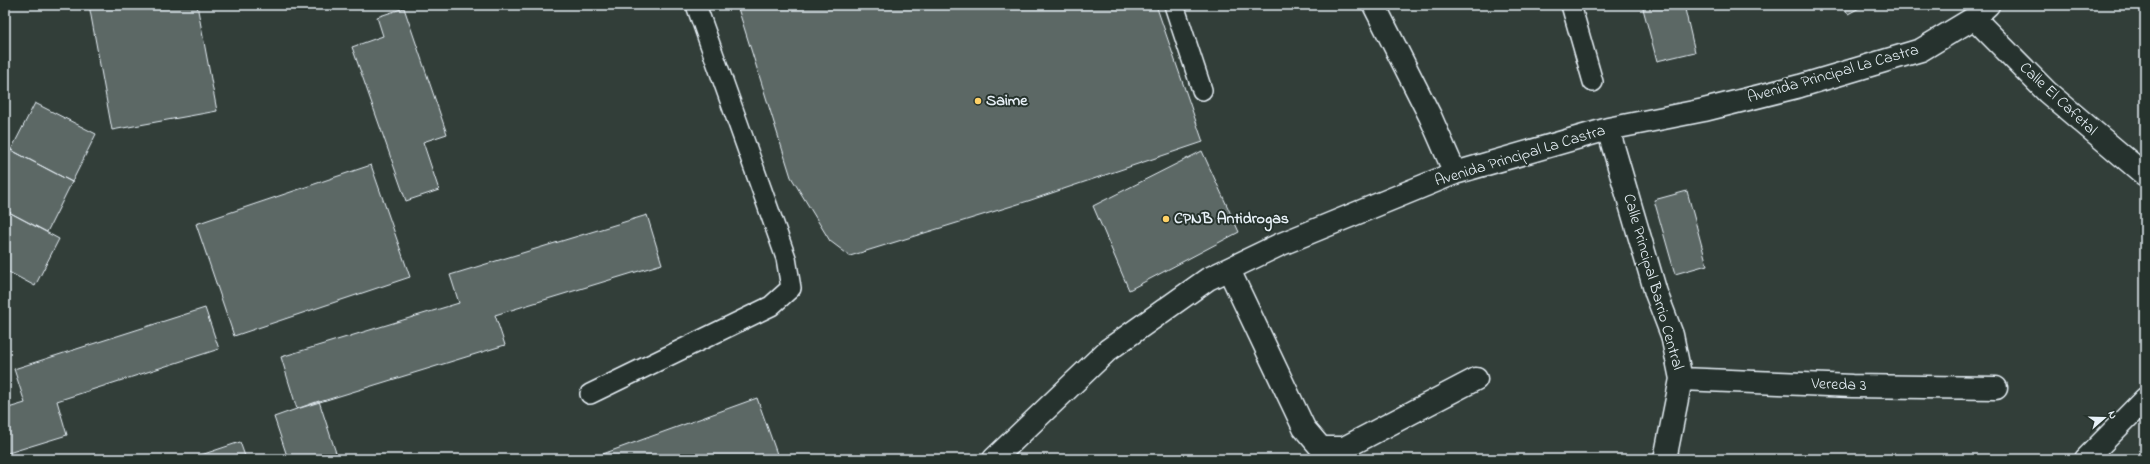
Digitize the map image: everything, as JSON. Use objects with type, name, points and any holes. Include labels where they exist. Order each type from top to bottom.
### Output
[{"type":"street","points":[[1374,5],[1430,116],[1455,173]]},
{"type":"street","name":"Avenida Principal La Castra","points":[[994,459],[1108,350],[1208,279],[1279,245],[1455,173],[1608,130],[1704,110],[1800,86],[1922,50],[1981,12]]},
{"type":"street","name":"Calle El Cafetal","points":[[1981,12],[2048,92],[2145,175]]},
{"type":"street","name":"Calle Principal Barrio Central","points":[[1608,130],[1656,292],[1672,336],[1681,379],[1665,459]]},
{"type":"street","points":[[1229,270],[1304,428],[1321,448],[1344,448],[1476,379]]},
{"type":"street","name":"Vereda 3","points":[[1681,379],[1852,386],[1996,388]]},
{"type":"street","points":[[2086,459],[2145,399]]},
{"type":"lane","points":[[590,394],[771,306],[791,288],[786,258],[696,5]]},
{"type":"lane","points":[[1174,5],[1202,90]]},
{"type":"lane","points":[[1571,5],[1593,82]]},
{"type":"building","points":[[89,5],[197,5],[217,111],[112,130]]},
{"type":"building","name":"Saime","points":[[737,5],[1156,5],[1203,142],[1028,201],[850,256],[830,241],[791,177]]},
{"type":"building","points":[[1642,5],[1684,5],[1695,52],[1657,61]]},
{"type":"building","points":[[1843,5],[1865,5],[1848,14]]},
{"type":"building","points":[[404,8],[447,134],[423,142],[439,190],[406,201],[352,47],[383,36],[377,17]]},
{"type":"building","points":[[35,103],[96,134],[72,182],[11,150]]},
{"type":"building","points":[[11,150],[72,182],[47,232],[5,210],[5,162]]},
{"type":"building","name":"CPNB Antidrogas","points":[[1202,151],[1239,232],[1129,290],[1093,206]]},
{"type":"building","points":[[371,165],[410,277],[234,336],[196,224]]},
{"type":"building","points":[[1687,191],[1707,265],[1675,274],[1654,200]]},
{"type":"building","points":[[5,210],[59,239],[35,286],[5,270]]},
{"type":"building","points":[[647,215],[662,264],[495,315],[505,345],[297,409],[281,357],[459,303],[450,275]]},
{"type":"building","points":[[205,308],[219,349],[57,401],[67,435],[5,454],[5,409],[25,403],[14,369]]},
{"type":"building","points":[[757,398],[777,454],[764,459],[589,459]]},
{"type":"building","points":[[319,401],[338,459],[288,459],[274,417]]},
{"type":"building","points":[[240,442],[246,459],[189,459]]},
{"type":"place","name":"Saime","points":[[978,101]]},
{"type":"place","name":"CPNB Antidrogas","points":[[1166,219]]}]
